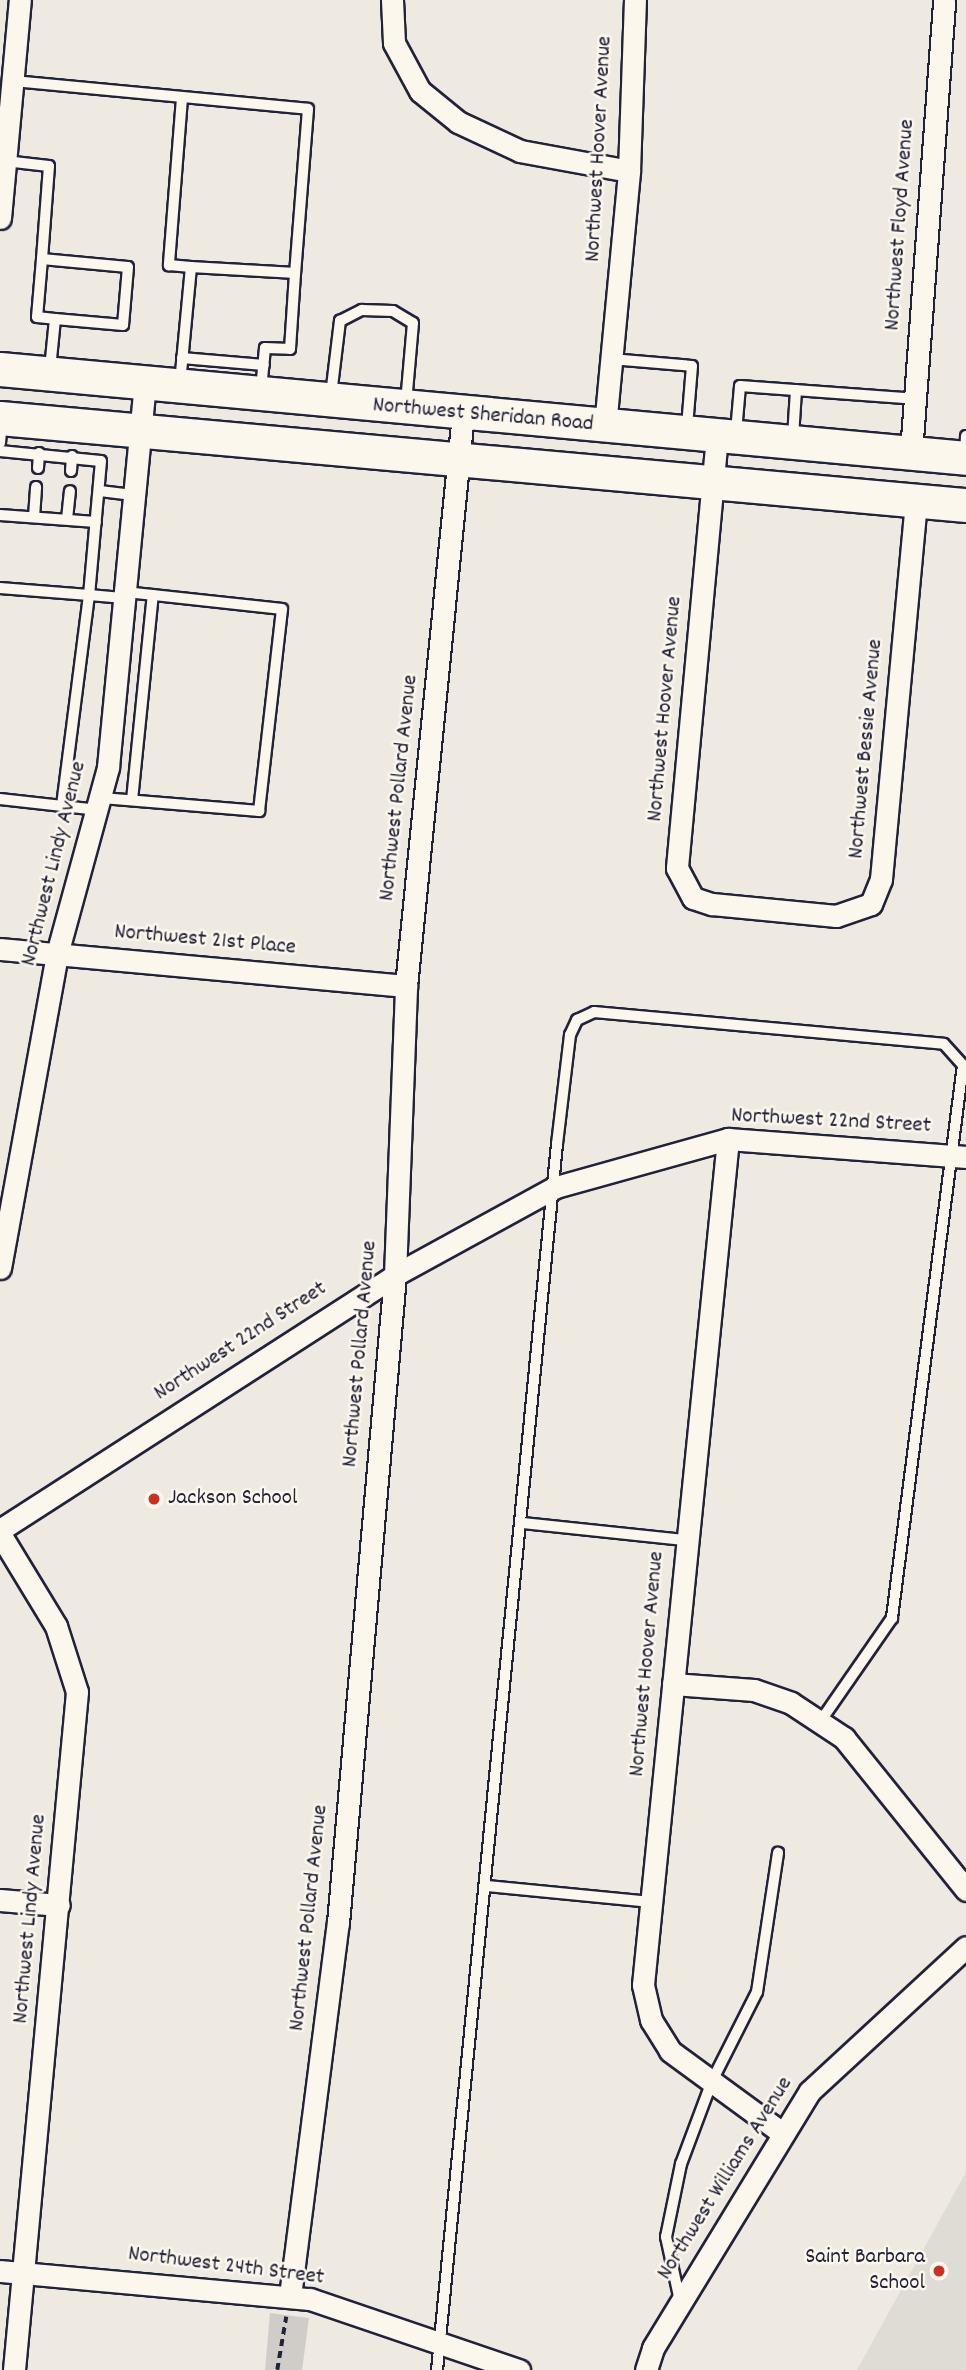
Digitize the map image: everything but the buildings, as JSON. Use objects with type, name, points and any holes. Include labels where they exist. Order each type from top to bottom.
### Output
[{"type":"main road","name":"Northwest Sheridan Road","points":[[0,369],[145,386],[181,374],[262,381],[330,402],[911,453],[965,451]]},
{"type":"main road","name":"Northwest Sheridan Road","points":[[1,426],[66,443],[141,432],[966,505]]},
{"type":"street","points":[[0,218],[20,0]]},
{"type":"street","points":[[392,0],[394,43],[420,91],[458,122],[520,151],[629,171]]},
{"type":"street","name":"Northwest Hoover Avenue","points":[[605,426],[629,171],[635,0]]},
{"type":"street","name":"Northwest Floyd Avenue","points":[[911,453],[944,0]]},
{"type":"street","name":"Northwest Lindy Avenue","points":[[0,1268],[57,954],[101,804],[145,386]]},
{"type":"street","name":"Northwest Pollard Avenue","points":[[290,2296],[338,1923],[395,1275],[406,986],[463,414]]},
{"type":"street","name":"Northwest Hoover Avenue","points":[[713,436],[712,482],[677,868],[694,898],[776,911]]},
{"type":"street","name":"Northwest Bessie Avenue","points":[[776,911],[857,914],[872,904],[881,879],[916,500]]},
{"type":"street","name":"Northwest 21st Place","points":[[0,949],[406,986]]},
{"type":"street","name":"Northwest Hoover Avenue","points":[[728,1139],[643,1985],[651,2020],[670,2051],[782,2133]]},
{"type":"street","name":"Northwest 22nd Street","points":[[0,1532],[395,1275],[556,1187],[728,1139],[960,1156]]},
{"type":"street","name":"Northwest Lindy Avenue","points":[[0,1532],[56,1626],[77,1692],[13,2370]]},
{"type":"street","points":[[673,1684],[754,1689],[820,1722],[844,1738],[966,1890]]},
{"type":"street","points":[[0,1900],[59,1905]]},
{"type":"street","name":"Northwest Williams Avenue","points":[[646,2370],[680,2301],[810,2091],[966,1947]]},
{"type":"street","name":"Northwest 24th Street","points":[[0,2271],[290,2296],[519,2370]]},
{"type":"lane","points":[[12,81],[308,109],[290,349],[265,348],[262,381]]},
{"type":"lane","points":[[182,98],[169,265],[295,273]]},
{"type":"lane","points":[[5,161],[49,166],[37,317],[123,325],[128,267],[42,258]]},
{"type":"lane","points":[[181,374],[191,267]]},
{"type":"lane","points":[[330,402],[340,321],[362,310],[393,311],[413,323],[405,409]]},
{"type":"lane","points":[[50,375],[55,319]]},
{"type":"lane","points":[[611,359],[692,366],[713,436]]},
{"type":"lane","points":[[713,436],[740,386],[915,399]]},
{"type":"lane","points":[[792,443],[796,390]]},
{"type":"lane","points":[[66,443],[71,471]]},
{"type":"lane","points":[[0,451],[39,453],[66,443],[101,461],[89,595],[62,806]]},
{"type":"lane","points":[[38,468],[39,453]]},
{"type":"lane","points":[[34,517],[36,487]]},
{"type":"lane","points":[[67,519],[70,491]]},
{"type":"lane","points":[[100,491],[135,495]]},
{"type":"lane","points":[[0,515],[96,522]]},
{"type":"lane","points":[[0,588],[89,595],[153,595],[282,609],[259,811],[132,800],[62,806],[0,799]]},
{"type":"lane","points":[[132,800],[153,595]]},
{"type":"lane","points":[[437,2370],[570,1035],[577,1020],[594,1012],[944,1044],[963,1065],[960,1156],[932,1276],[892,1618],[820,1722]]},
{"type":"lane","points":[[523,1523],[686,1540]]},
{"type":"lane","points":[[680,2301],[666,2237],[681,2164],[712,2081],[757,1992],[778,1853]]},
{"type":"lane","points":[[487,1886],[651,1902]]},
{"type":"path","points":[[277,2370],[290,2296]]},
{"type":"shaded area","name":"Saint Barbara School","points":[[966,2172],[966,2370],[857,2370]]},
{"type":"shaded area","points":[[270,2313],[309,2318],[302,2370],[265,2370]]},
{"type":"place","name":"Jackson School","points":[[154,1499]]},
{"type":"place","name":"Saint Barbara School","points":[[939,2271]]}]
